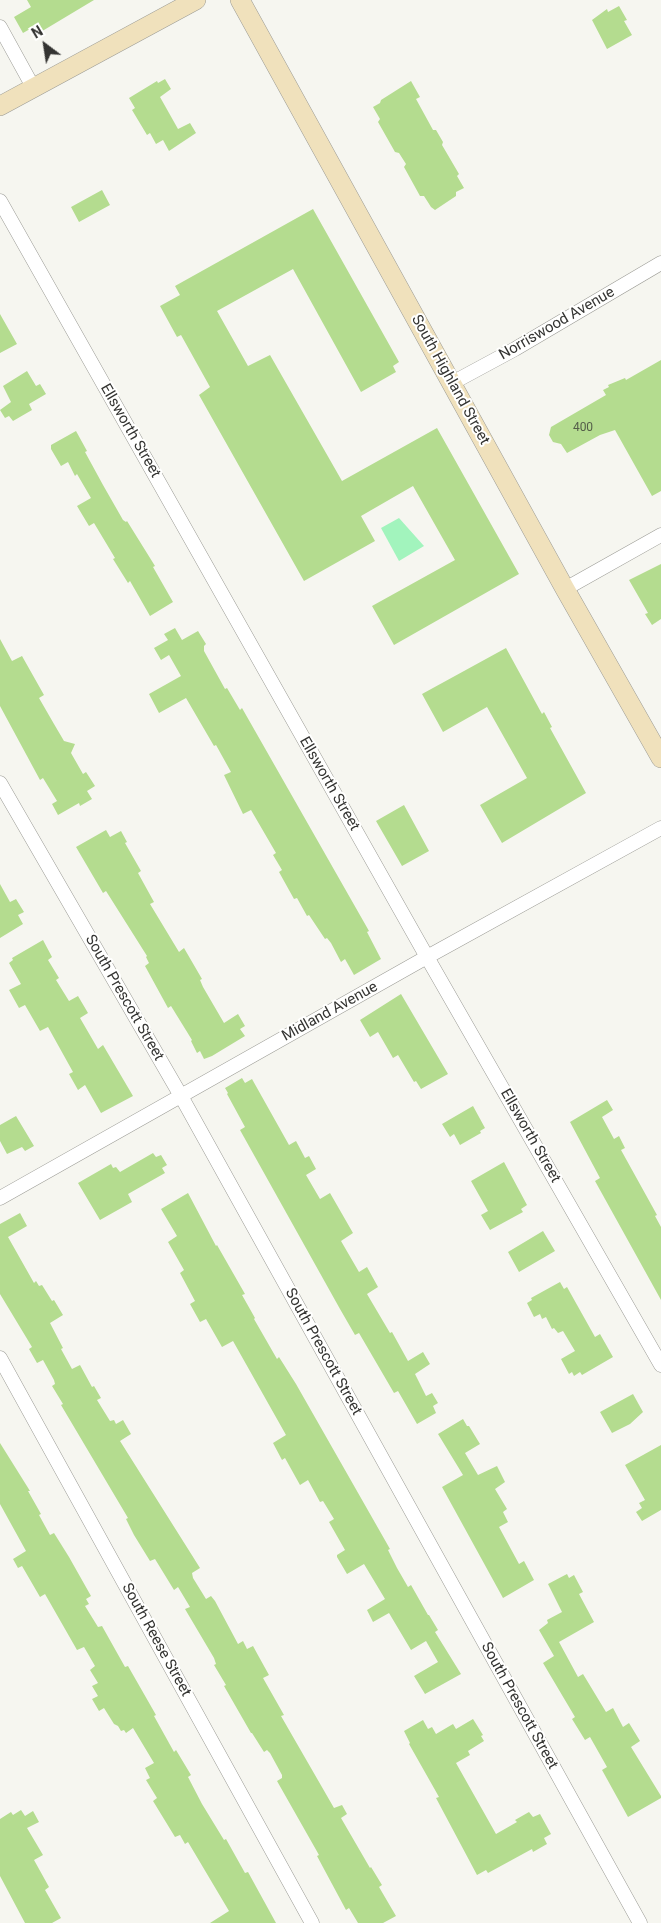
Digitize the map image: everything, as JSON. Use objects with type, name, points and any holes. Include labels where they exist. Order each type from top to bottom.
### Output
[{"type":"main road","points":[[0,106],[196,0]]},
{"type":"main road","name":"South Highland Street","points":[[240,0],[661,758]]},
{"type":"street","points":[[0,27],[33,87]]},
{"type":"street","name":"Ellsworth Street","points":[[0,201],[427,957],[661,1365]]},
{"type":"street","name":"Norriswood Avenue","points":[[452,383],[515,349],[661,263]]},
{"type":"street","points":[[565,588],[661,535]]},
{"type":"street","name":"South Prescott Street","points":[[0,783],[181,1096],[640,1923]]},
{"type":"street","name":"Midland Avenue","points":[[0,1198],[427,957],[661,828]]},
{"type":"street","name":"South Reese Street","points":[[0,1358],[312,1923]]},
{"type":"shaded area","points":[[399,518],[424,546],[399,561],[381,528]]},
{"type":"building","points":[[27,0],[94,0],[34,36],[30,29],[23,33],[14,17],[31,7]]},
{"type":"building","points":[[619,6],[627,20],[624,21],[632,35],[607,49],[592,20],[607,9],[608,12]]},
{"type":"building","points":[[165,79],[171,89],[160,97],[178,129],[190,123],[196,133],[169,151],[163,140],[156,144],[150,133],[147,135],[132,110],[135,108],[129,98],[157,81],[158,83]]},
{"type":"building","points":[[411,81],[420,97],[416,99],[433,130],[436,130],[443,142],[442,145],[459,174],[457,176],[464,188],[456,192],[456,196],[435,210],[424,196],[420,196],[404,167],[406,164],[399,153],[395,152],[378,122],[380,119],[373,107]]},
{"type":"building","points":[[102,190],[110,205],[79,222],[71,207]]},
{"type":"building","points":[[313,209],[399,362],[393,366],[396,372],[361,392],[293,269],[217,311],[248,366],[270,355],[342,481],[437,428],[519,574],[394,645],[372,606],[455,560],[413,486],[361,516],[375,541],[304,581],[199,395],[210,387],[181,335],[177,337],[160,306],[180,295],[175,286]]},
{"type":"building","points":[[0,314],[17,344],[0,353]]},
{"type":"building","points":[[661,360],[661,491],[652,496],[615,430],[600,435],[567,453],[561,444],[553,442],[549,435],[551,427],[606,395],[603,390],[609,387],[608,385],[625,378],[626,380]]},
{"type":"building","points":[[27,371],[36,386],[40,384],[46,394],[29,404],[32,410],[13,421],[9,416],[5,418],[0,410],[11,402],[3,386]]},
{"type":"building","points":[[76,431],[103,485],[123,520],[127,521],[155,566],[153,567],[173,602],[150,616],[130,581],[128,583],[113,559],[115,558],[94,523],[89,526],[77,506],[91,498],[77,474],[75,476],[68,462],[61,466],[51,449],[51,445]]},
{"type":"building","points":[[661,564],[661,619],[652,625],[645,614],[648,613],[629,580]]},
{"type":"building","points":[[175,628],[182,640],[198,631],[206,644],[204,651],[225,689],[227,688],[240,710],[242,708],[369,931],[367,932],[381,959],[354,975],[345,959],[341,962],[331,943],[327,938],[325,939],[309,915],[307,916],[297,898],[294,899],[279,872],[282,870],[273,855],[276,853],[251,810],[243,814],[224,775],[231,772],[186,698],[159,713],[149,694],[181,676],[169,655],[161,660],[154,648],[168,640],[164,634]]},
{"type":"building","points":[[0,639],[12,661],[22,656],[44,695],[39,698],[64,741],[75,744],[71,753],[83,774],[86,772],[95,786],[87,791],[92,799],[80,806],[79,803],[58,815],[52,804],[57,801],[43,778],[40,780],[0,706]]},
{"type":"building","points":[[506,648],[542,714],[544,712],[552,727],[550,728],[586,793],[502,843],[480,805],[527,778],[487,707],[443,732],[422,694]]},
{"type":"building","points":[[404,805],[429,851],[402,866],[376,821]]},
{"type":"building","points":[[106,830],[110,837],[121,831],[127,842],[125,843],[141,871],[138,873],[154,902],[150,904],[179,952],[184,948],[202,979],[200,980],[203,987],[224,1023],[238,1014],[245,1026],[240,1029],[245,1036],[212,1056],[204,1059],[200,1051],[197,1053],[192,1040],[171,1006],[168,1008],[145,966],[149,963],[147,956],[106,891],[103,893],[76,847]]},
{"type":"building","points":[[0,884],[10,902],[16,899],[24,912],[18,915],[23,924],[0,938]]},
{"type":"building","points":[[43,940],[52,957],[48,960],[59,978],[56,980],[69,1001],[78,996],[88,1013],[80,1018],[98,1049],[103,1045],[133,1096],[101,1113],[85,1085],[78,1090],[69,1074],[73,1072],[48,1027],[40,1031],[25,1005],[19,1008],[9,990],[21,984],[9,963],[13,960],[12,958]]},
{"type":"building","points":[[401,994],[448,1074],[421,1089],[416,1081],[414,1082],[398,1055],[393,1058],[378,1032],[370,1037],[360,1020]]},
{"type":"building","points":[[242,1078],[245,1083],[252,1079],[289,1145],[296,1141],[305,1158],[309,1156],[316,1169],[306,1175],[320,1199],[330,1193],[353,1233],[341,1241],[359,1272],[367,1267],[378,1287],[367,1294],[408,1361],[423,1352],[430,1364],[415,1374],[426,1396],[432,1393],[438,1403],[433,1406],[436,1413],[417,1424],[398,1391],[394,1393],[359,1333],[355,1335],[240,1130],[245,1127],[225,1088]]},
{"type":"building","points":[[607,1100],[613,1110],[602,1117],[614,1139],[619,1136],[625,1148],[621,1150],[657,1215],[655,1216],[661,1227],[661,1300],[595,1181],[600,1178],[570,1122]]},
{"type":"building","points":[[473,1106],[485,1128],[480,1131],[481,1133],[460,1145],[454,1134],[450,1137],[442,1124]]},
{"type":"building","points":[[16,1116],[34,1146],[25,1151],[22,1147],[7,1154],[0,1141],[0,1125]]},
{"type":"building","points":[[153,1153],[156,1157],[161,1155],[167,1165],[162,1168],[165,1173],[128,1194],[132,1202],[100,1220],[78,1183],[111,1164],[113,1168],[116,1167],[120,1172]]},
{"type":"building","points":[[504,1162],[527,1205],[521,1209],[523,1212],[490,1230],[481,1215],[488,1211],[471,1181]]},
{"type":"building","points":[[188,1193],[216,1246],[245,1294],[242,1295],[254,1319],[277,1359],[279,1357],[296,1384],[390,1549],[388,1550],[397,1568],[408,1587],[411,1585],[438,1630],[435,1632],[461,1674],[425,1694],[414,1676],[438,1662],[426,1641],[411,1650],[389,1613],[373,1622],[367,1610],[385,1599],[364,1564],[347,1574],[337,1557],[337,1555],[345,1550],[329,1522],[334,1519],[323,1501],[320,1502],[308,1480],[300,1485],[285,1458],[282,1460],[273,1443],[286,1435],[233,1341],[222,1347],[206,1319],[200,1322],[190,1304],[195,1301],[180,1273],[184,1270],[168,1242],[177,1236],[161,1209]]},
{"type":"building","points":[[20,1213],[27,1226],[8,1237],[34,1283],[36,1281],[39,1286],[42,1285],[63,1315],[50,1323],[63,1348],[61,1349],[72,1369],[80,1365],[92,1387],[94,1386],[101,1398],[97,1400],[110,1421],[114,1420],[116,1424],[123,1420],[131,1434],[120,1441],[200,1568],[192,1573],[206,1599],[211,1596],[215,1601],[238,1644],[243,1641],[247,1649],[253,1646],[269,1675],[263,1678],[284,1715],[281,1716],[334,1808],[342,1805],[347,1814],[341,1818],[382,1885],[379,1887],[396,1916],[383,1923],[358,1923],[349,1908],[346,1910],[317,1856],[319,1855],[277,1781],[282,1778],[282,1775],[270,1753],[267,1750],[264,1752],[251,1733],[224,1686],[226,1685],[214,1665],[216,1664],[214,1658],[185,1609],[190,1607],[178,1587],[174,1590],[155,1559],[150,1561],[134,1535],[126,1519],[128,1518],[61,1405],[63,1404],[52,1386],[55,1384],[54,1380],[43,1360],[37,1363],[29,1349],[32,1347],[0,1294],[0,1224]]},
{"type":"building","points":[[543,1231],[555,1251],[519,1272],[508,1252]]},
{"type":"building","points":[[560,1282],[564,1289],[567,1287],[595,1337],[600,1334],[613,1357],[582,1375],[580,1372],[574,1376],[572,1372],[569,1374],[561,1359],[575,1351],[563,1331],[558,1333],[554,1328],[552,1329],[546,1317],[542,1319],[540,1314],[534,1317],[527,1303],[532,1300],[531,1298]]},
{"type":"building","points":[[633,1394],[643,1412],[630,1424],[612,1433],[600,1412]]},
{"type":"building","points":[[463,1419],[480,1444],[465,1453],[478,1475],[497,1466],[505,1482],[495,1489],[507,1509],[503,1512],[508,1522],[499,1527],[519,1564],[524,1561],[534,1580],[503,1598],[442,1487],[463,1475],[438,1434]]},
{"type":"building","points":[[0,1443],[30,1491],[28,1491],[50,1535],[54,1533],[91,1596],[86,1599],[89,1604],[85,1606],[98,1627],[102,1626],[125,1667],[128,1666],[156,1715],[154,1716],[174,1752],[176,1750],[191,1775],[188,1777],[202,1804],[224,1840],[226,1839],[245,1873],[248,1872],[276,1923],[210,1923],[229,1911],[188,1842],[185,1844],[180,1835],[175,1837],[153,1801],[157,1798],[146,1780],[150,1778],[145,1768],[154,1763],[133,1728],[126,1733],[124,1730],[121,1731],[104,1708],[99,1711],[92,1699],[98,1696],[92,1686],[98,1683],[90,1670],[95,1666],[84,1647],[77,1650],[45,1594],[40,1597],[22,1566],[18,1568],[13,1559],[26,1551],[0,1504]]},
{"type":"building","points":[[661,1445],[661,1510],[642,1521],[636,1512],[642,1508],[639,1503],[645,1500],[625,1465]]},
{"type":"building","points":[[567,1574],[569,1578],[574,1575],[583,1592],[579,1594],[594,1622],[559,1642],[578,1677],[583,1674],[606,1712],[613,1708],[623,1727],[629,1723],[640,1741],[631,1747],[661,1796],[661,1798],[628,1817],[602,1770],[607,1767],[590,1737],[585,1740],[572,1719],[575,1717],[543,1663],[554,1656],[539,1630],[548,1623],[547,1620],[562,1612],[548,1584]]},
{"type":"building","points":[[473,1719],[483,1735],[481,1736],[484,1741],[468,1751],[470,1755],[456,1763],[496,1834],[517,1822],[515,1820],[529,1812],[533,1817],[540,1814],[551,1834],[544,1838],[547,1844],[533,1852],[532,1849],[488,1873],[486,1870],[477,1875],[436,1798],[439,1797],[409,1744],[404,1731],[423,1720],[428,1729],[432,1727],[436,1734],[453,1724],[456,1729]]},
{"type":"building","points":[[21,1810],[25,1816],[33,1811],[39,1822],[27,1828],[43,1855],[34,1860],[49,1887],[45,1890],[61,1918],[52,1923],[25,1923],[0,1876],[0,1819],[11,1812],[13,1815]]}]
